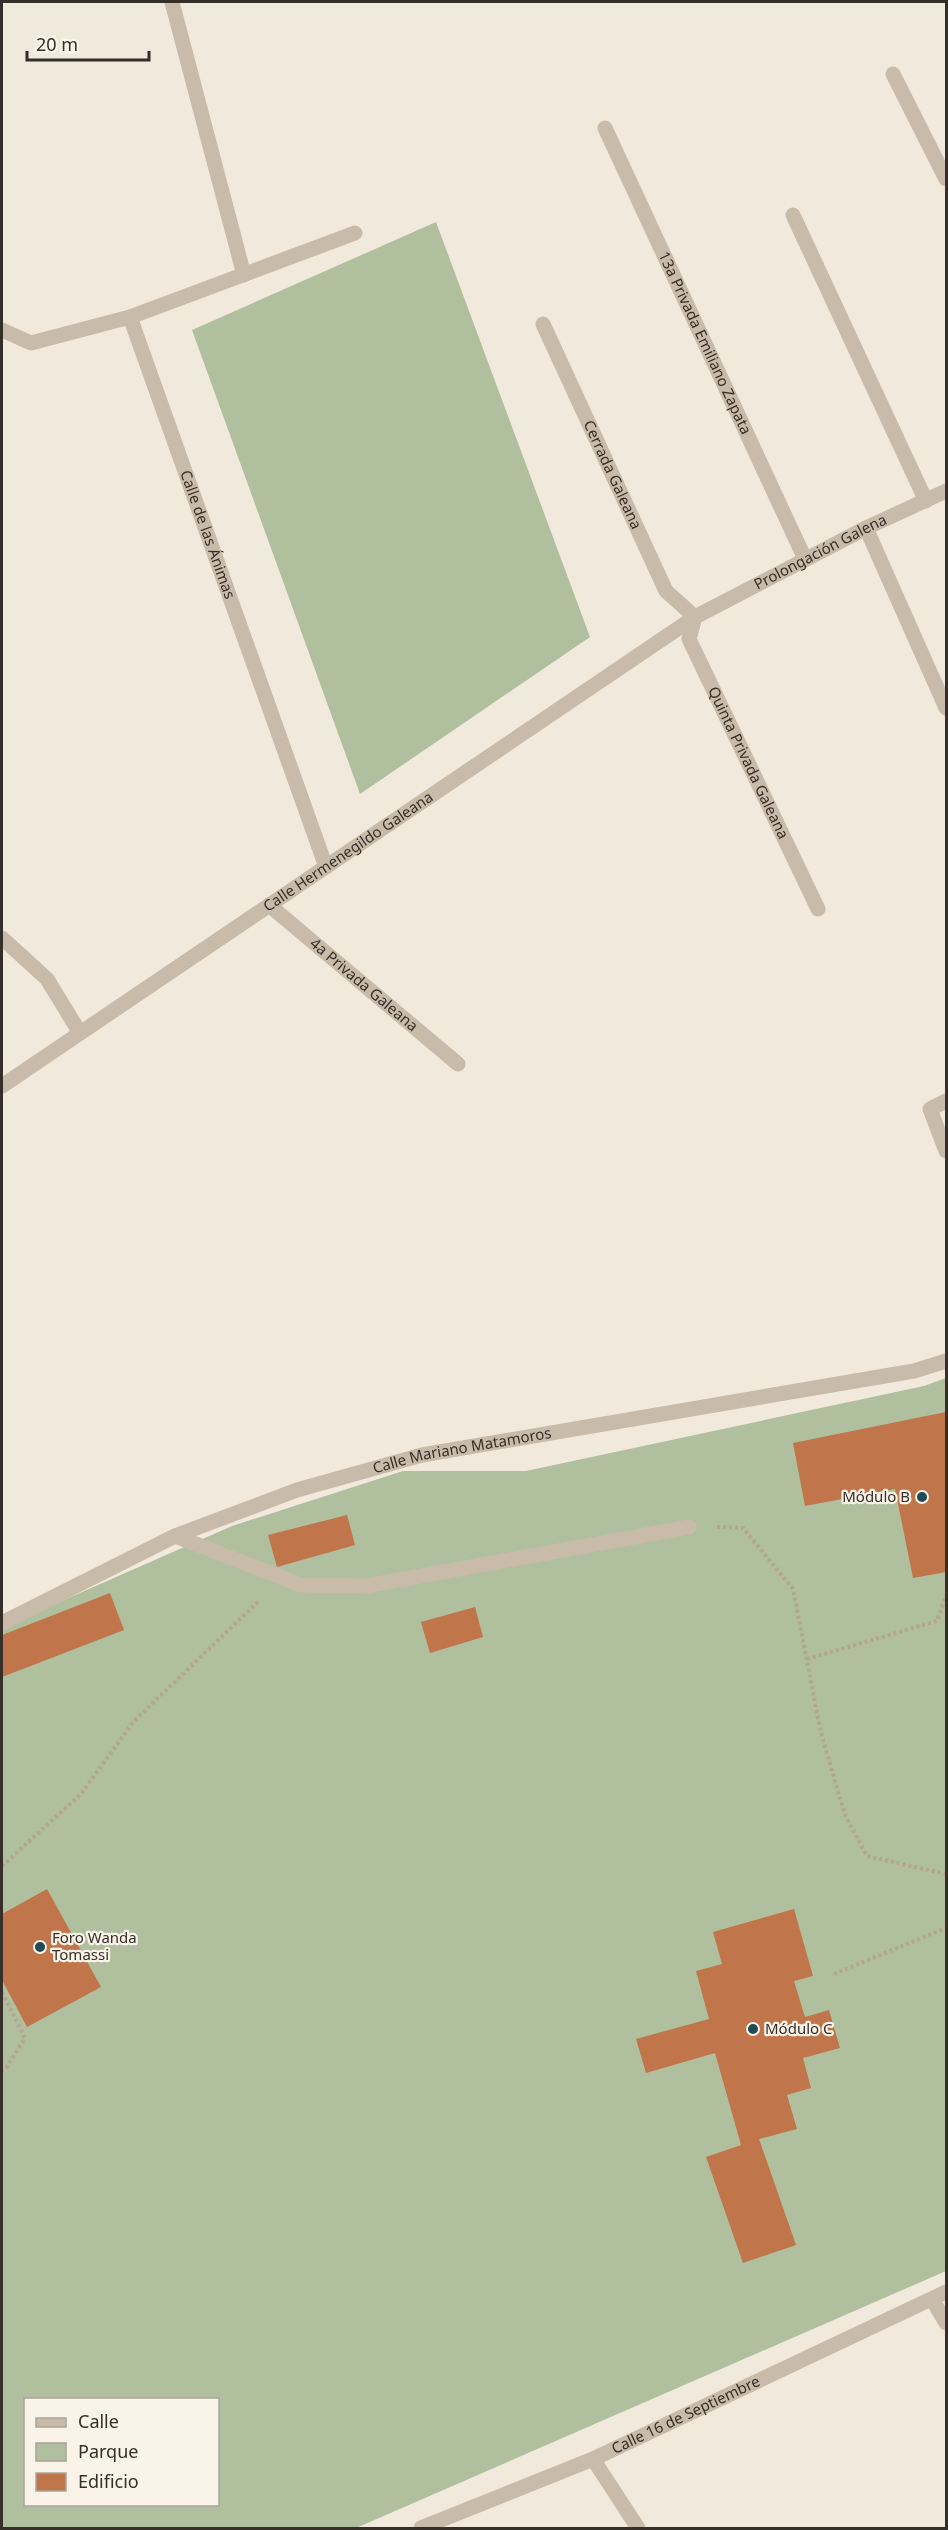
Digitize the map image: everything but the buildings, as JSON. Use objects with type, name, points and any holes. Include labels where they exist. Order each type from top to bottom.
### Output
[{"type":"street","points":[[172,2],[244,275]]},
{"type":"street","points":[[893,74],[946,179]]},
{"type":"street","name":"13a Privada Emiliano Zapata","points":[[605,128],[805,559]]},
{"type":"street","points":[[793,215],[926,501]]},
{"type":"street","points":[[2,330],[32,343],[130,317],[355,233]]},
{"type":"street","name":"Calle de las Ánimas","points":[[130,317],[326,867]]},
{"type":"street","name":"Cerrada Galeana","points":[[543,324],[666,591],[695,617]]},
{"type":"street","name":"Prolongación Galena","points":[[695,617],[866,528],[946,491]]},
{"type":"street","points":[[866,528],[946,708]]},
{"type":"street","name":"Calle Hermenegildo Galeana","points":[[2,1086],[695,617]]},
{"type":"street","name":"Quinta Privada Galeana","points":[[695,617],[689,639],[819,909]]},
{"type":"street","name":"4a Privada Galeana","points":[[269,906],[458,1064]]},
{"type":"street","points":[[2,938],[47,979],[80,1033]]},
{"type":"street","points":[[946,1101],[930,1109],[946,1150]]},
{"type":"street","name":"Calle Mariano Matamoros","points":[[2,1623],[175,1536],[297,1490],[422,1455],[914,1371],[946,1361]]},
{"type":"street","points":[[175,1536],[301,1585],[366,1586],[689,1527]]},
{"type":"street","name":"Calle 16 de Septiembre","points":[[422,2529],[593,2459],[946,2292]]},
{"type":"street","points":[[932,2299],[946,2323]]},
{"type":"street","points":[[593,2459],[638,2529]]},
{"type":"path","points":[[689,1527],[743,1528],[793,1588],[821,1733],[845,1815],[867,1856],[946,1874]]},
{"type":"path","points":[[2,1866],[81,1794],[134,1721],[285,1577]]},
{"type":"path","points":[[807,1659],[937,1621],[946,1595]]},
{"type":"path","points":[[834,1974],[946,1928]]},
{"type":"path","points":[[2,1992],[25,2037],[6,2068],[2,2070]]},
{"type":"green space","points":[[436,222],[590,637],[360,794],[192,330]]},
{"type":"green space","points":[[946,1378],[946,2271],[356,2528],[2,2528],[2,1631],[48,1607],[232,1526],[403,1471],[526,1471],[924,1386]]},
{"type":"place","name":"Módulo B","points":[[922,1497]]},
{"type":"place","name":"Foro Wanda Tomassi","points":[[40,1947]]},
{"type":"place","name":"Módulo C","points":[[753,2029]]}]
